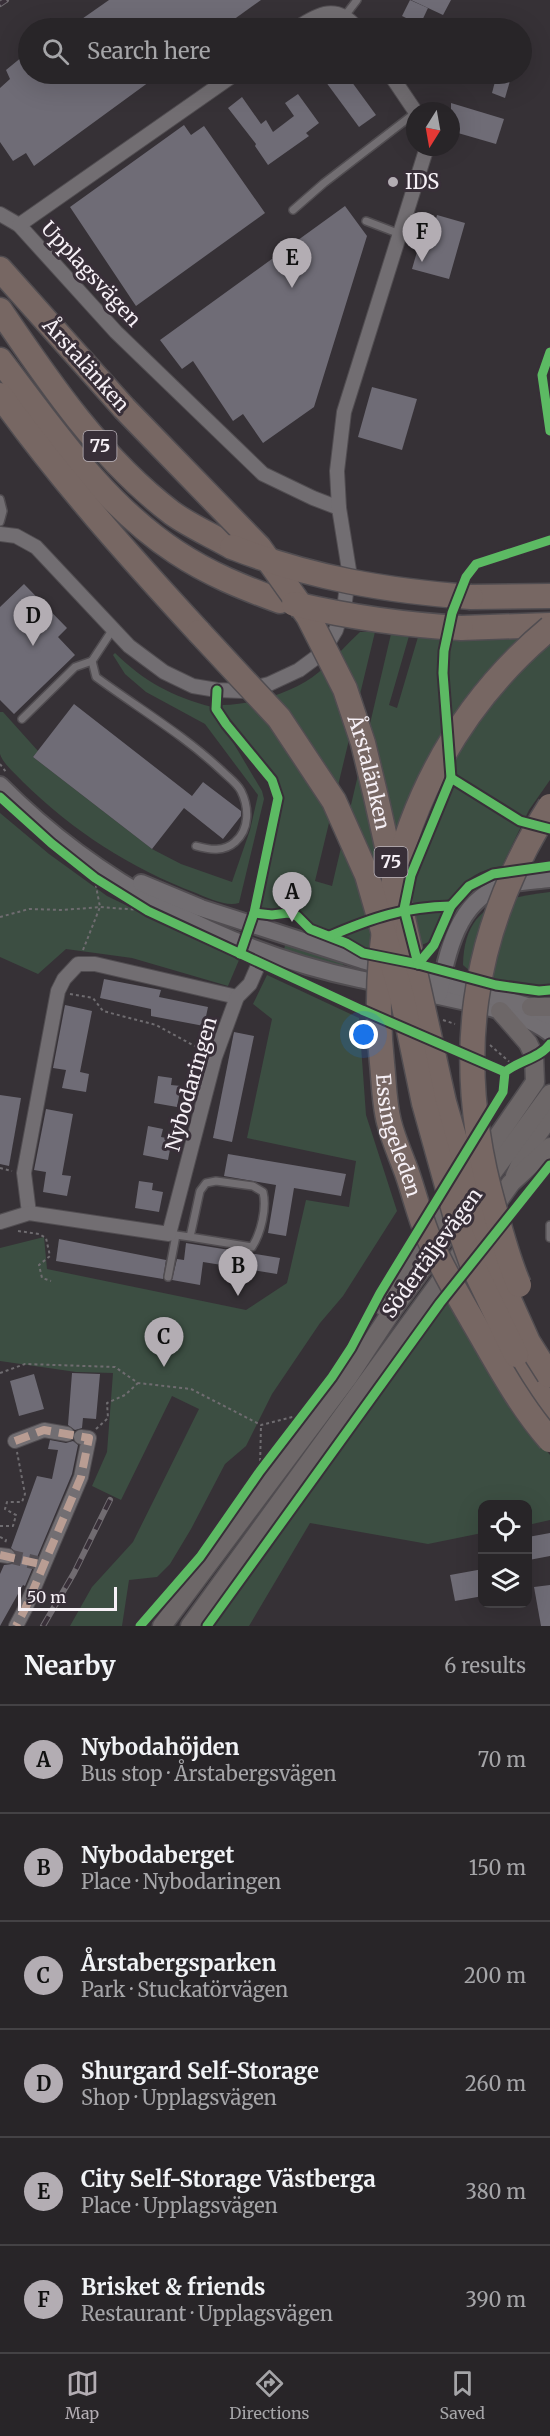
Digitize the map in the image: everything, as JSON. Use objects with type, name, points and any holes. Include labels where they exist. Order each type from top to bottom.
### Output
[{"type":"highway","name":"Årstalänken","points":[[0,269],[124,408],[259,547],[308,616],[345,688],[363,743],[376,797],[444,1102],[482,1233],[490,1257],[528,1342],[550,1376]]},
{"type":"highway","name":"75","points":[[0,310],[48,381],[101,447],[135,483],[174,515],[232,547],[278,565],[325,578],[403,591],[471,597],[550,596]]},
{"type":"highway","name":"75","points":[[0,360],[103,490],[175,551],[243,588],[280,601],[339,615],[413,625],[461,628],[550,626]]},
{"type":"highway","name":"Årstalänken","points":[[0,395],[39,449],[113,539],[279,718],[334,801],[367,875],[402,997],[424,1103],[458,1225],[472,1264],[516,1355],[550,1411]]},
{"type":"highway","name":"Essingeleden","points":[[550,626],[478,701],[428,781],[404,844],[390,902],[380,961],[378,1003],[388,1121],[426,1233],[447,1276],[494,1359],[534,1422],[550,1440]]},
{"type":"highway","points":[[550,806],[520,860],[496,914],[482,964],[473,1016],[471,1071],[484,1172],[510,1266],[550,1349]]},
{"type":"main road","points":[[531,1006],[550,1007]]},
{"type":"main road","points":[[349,1376],[401,1273],[522,1104],[535,1082],[534,1056],[528,1043],[500,1011]]},
{"type":"main road","name":"Södertäljevägen","points":[[162,1626],[349,1376],[394,1308],[550,1094]]},
{"type":"main road","points":[[512,1183],[527,1149],[550,1117]]},
{"type":"main road","name":"Södertäljevägen","points":[[190,1626],[512,1183],[550,1147]]},
{"type":"street","points":[[312,18],[334,13],[349,18]]},
{"type":"street","name":"Upplagsvägen","points":[[221,84],[19,225],[116,332],[263,474],[339,508]]},
{"type":"street","points":[[397,84],[408,102]]},
{"type":"street","points":[[0,534],[16,536],[36,547],[129,646],[164,672],[193,686],[242,691],[269,684],[299,670],[322,653],[336,630],[345,601],[349,570],[339,508],[337,471],[344,412],[424,156]]},
{"type":"street","points":[[0,213],[19,225]]},
{"type":"street","points":[[4,779],[12,789],[55,826],[106,863],[136,881],[201,908],[362,960],[527,1019],[550,1033]]},
{"type":"street","points":[[4,779],[64,843],[94,866],[172,912],[264,952],[357,979],[440,989],[531,1006],[550,1016]]},
{"type":"street","points":[[440,989],[457,927],[466,911],[487,892],[502,885],[550,879]]},
{"type":"street","points":[[264,952],[273,930]]},
{"type":"street","name":"Nybodaringen","points":[[172,1234],[216,1057],[237,997],[250,984],[264,952]]},
{"type":"street","points":[[29,1213],[24,1173],[58,991],[64,979],[78,964],[95,964],[237,997]]},
{"type":"street","points":[[5,1226],[29,1213],[172,1234]]},
{"type":"street","points":[[15,1441],[44,1430],[81,1434],[89,1438],[81,1477],[40,1564],[16,1626]]},
{"type":"lane","points":[[344,17],[357,0]]},
{"type":"lane","points":[[293,210],[406,119]]},
{"type":"lane","points":[[366,221],[400,234]]},
{"type":"lane","points":[[0,499],[3,511],[0,522]]},
{"type":"lane","points":[[22,719],[75,666],[92,661],[113,629]]},
{"type":"lane","points":[[92,661],[96,677],[200,751],[240,789],[247,808],[246,825],[238,840],[229,848],[212,850],[196,846]]},
{"type":"lane","points":[[168,1277],[172,1234],[190,1238],[252,1247],[259,1236],[265,1198],[263,1191],[253,1186],[216,1180],[206,1183],[200,1191],[190,1238]]},
{"type":"lane","points":[[550,1225],[550,1238]]},
{"type":"path","points":[[0,764],[4,779]]},
{"type":"path","points":[[86,871],[104,884]]},
{"type":"path","points":[[78,964],[100,907],[94,878]]},
{"type":"path","points":[[130,900],[148,911]]},
{"type":"path","points":[[0,917],[29,909],[63,910],[100,907],[148,911]]},
{"type":"path","points":[[58,991],[93,998],[103,1011],[156,1025],[216,1057]]},
{"type":"path","points":[[505,1072],[513,1065],[534,1056]]},
{"type":"path","points":[[5,1226],[39,1234],[46,1238],[50,1256],[39,1265],[42,1278],[51,1281]]},
{"type":"path","points":[[0,1373],[25,1364],[115,1367],[138,1383],[191,1389],[261,1425],[303,1414]]},
{"type":"path","points":[[81,1434],[108,1418],[107,1403],[125,1395],[138,1383]]},
{"type":"path","points":[[292,1428],[310,1405]]},
{"type":"path","points":[[260,1471],[261,1425]]},
{"type":"path","points":[[0,1526],[13,1526],[16,1515],[5,1509],[7,1502],[22,1502],[25,1494],[15,1441]]},
{"type":"path","points":[[253,1480],[267,1462]]},
{"type":"path","points":[[0,1537],[6,1540]]},
{"type":"green space","points":[[360,632],[375,632],[315,881],[332,886],[391,634],[409,636],[389,705],[397,708],[418,637],[550,637],[550,780],[529,810],[502,866],[474,875],[464,883],[449,903],[431,941],[403,953],[362,950],[339,937],[313,927],[298,914],[287,911],[273,913],[263,910],[261,906],[283,799],[276,778],[222,714],[220,708],[222,705],[260,700],[298,686],[319,672]]},
{"type":"green space","points":[[115,653],[159,687],[212,707],[262,791],[264,799],[239,903],[228,904],[217,901],[172,883],[125,860],[82,832],[42,800],[10,769],[0,754],[0,712],[3,712],[38,751],[33,757],[152,849],[181,864],[232,882],[250,830],[258,795],[205,724],[146,692],[125,674],[113,655]]},
{"type":"green space","points":[[0,813],[49,854],[107,896],[239,960],[228,986],[132,958],[66,949],[38,974],[0,957]]},
{"type":"green space","points":[[550,892],[550,985],[528,986],[504,983],[481,977],[463,965],[465,945],[470,930],[488,909],[500,902]]},
{"type":"green space","points":[[286,941],[343,964],[344,967],[284,950]]},
{"type":"green space","points":[[267,975],[359,1018],[366,1115],[397,1211],[343,1296],[320,1323],[272,1394],[246,1446],[225,1464],[170,1564],[157,1577],[129,1580],[122,1626],[70,1626],[92,1587],[133,1542],[199,1409],[172,1396],[121,1500],[92,1486],[107,1452],[113,1373],[76,1372],[0,1361],[0,1248],[44,1237],[47,1269],[246,1310],[287,1283],[306,1200],[349,1207],[356,1161],[247,1138],[272,1019],[253,1004]]},
{"type":"green space","points":[[447,1302],[501,1393],[550,1455],[550,1520],[532,1524],[532,1500],[478,1500],[478,1534],[428,1544],[310,1523],[249,1626],[210,1626]]},
{"type":"building","points":[[109,0],[261,0],[236,18],[83,18]]},
{"type":"building","points":[[410,0],[428,8],[423,18],[402,16]]},
{"type":"building","points":[[411,0],[451,0],[443,15]]},
{"type":"building","points":[[18,60],[18,84],[146,84],[34,166],[26,153],[13,161],[0,142],[0,88],[10,79],[6,70]]},
{"type":"building","points":[[327,84],[353,84],[376,115],[359,127]]},
{"type":"building","points":[[494,84],[509,84],[505,98],[492,93]]},
{"type":"building","points":[[298,94],[319,123],[306,133],[309,136],[268,165],[255,146],[256,144],[228,108],[242,97],[261,124],[266,120],[273,132],[294,116],[285,103]]},
{"type":"building","points":[[460,106],[504,119],[496,144],[460,134]]},
{"type":"building","points":[[184,125],[191,135],[204,126],[265,213],[136,306],[70,207]]},
{"type":"building","points":[[345,206],[367,236],[314,407],[263,443],[243,414],[233,421],[193,361],[182,369],[160,340]]},
{"type":"building","points":[[437,215],[465,223],[449,279],[412,269],[421,238],[430,241]]},
{"type":"building","points":[[372,387],[417,399],[402,450],[358,437]]},
{"type":"building","points":[[24,584],[67,628],[58,637],[75,655],[14,714],[0,700],[0,607]]},
{"type":"building","points":[[74,704],[192,796],[203,782],[241,811],[241,816],[223,839],[184,808],[152,849],[33,757]]},
{"type":"building","points":[[104,979],[161,990],[159,997],[208,1007],[204,1026],[151,1016],[151,1009],[100,998]]},
{"type":"building","points":[[65,1005],[92,1011],[80,1072],[89,1074],[86,1092],[62,1088],[66,1070],[53,1068]]},
{"type":"building","points":[[234,1032],[254,1036],[232,1142],[213,1138]]},
{"type":"building","points":[[158,1076],[172,1078],[171,1085],[181,1086],[177,1107],[154,1103]]},
{"type":"building","points":[[0,1095],[21,1098],[9,1166],[0,1164]]},
{"type":"building","points":[[46,1109],[73,1114],[62,1175],[71,1176],[67,1196],[43,1192],[46,1172],[34,1170]]},
{"type":"building","points":[[148,1126],[163,1129],[161,1137],[172,1139],[168,1160],[143,1155]]},
{"type":"building","points":[[228,1154],[346,1174],[341,1196],[294,1188],[286,1236],[268,1233],[276,1185],[224,1176]]},
{"type":"building","points":[[139,1181],[153,1183],[152,1190],[163,1192],[159,1212],[135,1208]]},
{"type":"building","points":[[59,1239],[166,1260],[163,1279],[56,1261]]},
{"type":"building","points":[[186,1243],[280,1258],[277,1274],[203,1262],[200,1285],[172,1280],[177,1259],[184,1260]]},
{"type":"building","points":[[72,1373],[100,1374],[96,1419],[83,1418],[82,1428],[75,1430],[68,1425]]},
{"type":"building","points":[[34,1374],[44,1409],[19,1416],[10,1381]]},
{"type":"building","points":[[50,1440],[66,1443],[73,1441],[78,1445],[72,1474],[25,1586],[23,1585],[0,1626],[0,1574],[4,1565],[12,1564],[17,1558],[16,1552],[11,1548],[37,1476],[52,1479],[58,1450],[48,1449]]},
{"type":"building","points":[[550,1533],[550,1556],[532,1559],[532,1536]]},
{"type":"building","points":[[478,1570],[478,1597],[455,1601],[450,1575]]},
{"type":"building","points":[[550,1585],[550,1626],[541,1626],[534,1587]]},
{"type":"tunnel","points":[[8,1556],[37,1563]]},
{"type":"railway","points":[[0,4],[6,0]]},
{"type":"railway","points":[[43,1626],[74,1573],[110,1500]]},
{"type":"marked path","points":[[15,1441],[44,1430],[89,1438],[81,1477],[16,1626]]},
{"type":"marked path","points":[[0,1555],[44,1565]]},
{"type":"cycle path","points":[[550,352],[542,375],[550,431]]},
{"type":"cycle path","points":[[418,964],[404,909],[411,875],[451,778],[443,673],[444,651],[452,613],[466,577],[476,564],[550,540]]},
{"type":"cycle path","points":[[217,690],[216,709],[272,780],[278,798],[254,913],[240,954]]},
{"type":"cycle path","points":[[451,778],[520,821],[550,829]]},
{"type":"cycle path","points":[[0,797],[51,843],[95,878],[148,911],[362,1010],[505,1072]]},
{"type":"cycle path","points":[[418,964],[434,945],[451,906],[469,886],[493,874],[550,866]]},
{"type":"cycle path","points":[[330,936],[403,911],[451,906]]},
{"type":"cycle path","points":[[254,913],[272,915],[288,913],[297,916],[310,929],[346,943],[363,953],[418,964],[496,985],[539,991],[550,990]]},
{"type":"cycle path","points":[[140,1626],[200,1557],[260,1471],[332,1377],[351,1348],[380,1293],[503,1092],[505,1072],[541,1053],[550,1044]]},
{"type":"cycle path","points":[[207,1626],[440,1303],[550,1165]]},
{"type":"place","name":"IDS","points":[[393,182]]},
{"type":"place","name":"Brisket & friends","points":[[422,262]]},
{"type":"place","name":"City Self-Storage Västberga","points":[[292,288]]},
{"type":"place","name":"Shurgard Self-Storage","points":[[33,646]]},
{"type":"place","name":"Nybodahöjden","points":[[292,922]]},
{"type":"place","name":"Nybodaberget","points":[[238,1296]]},
{"type":"place","name":"Årstabergsparken","points":[[164,1367]]}]
